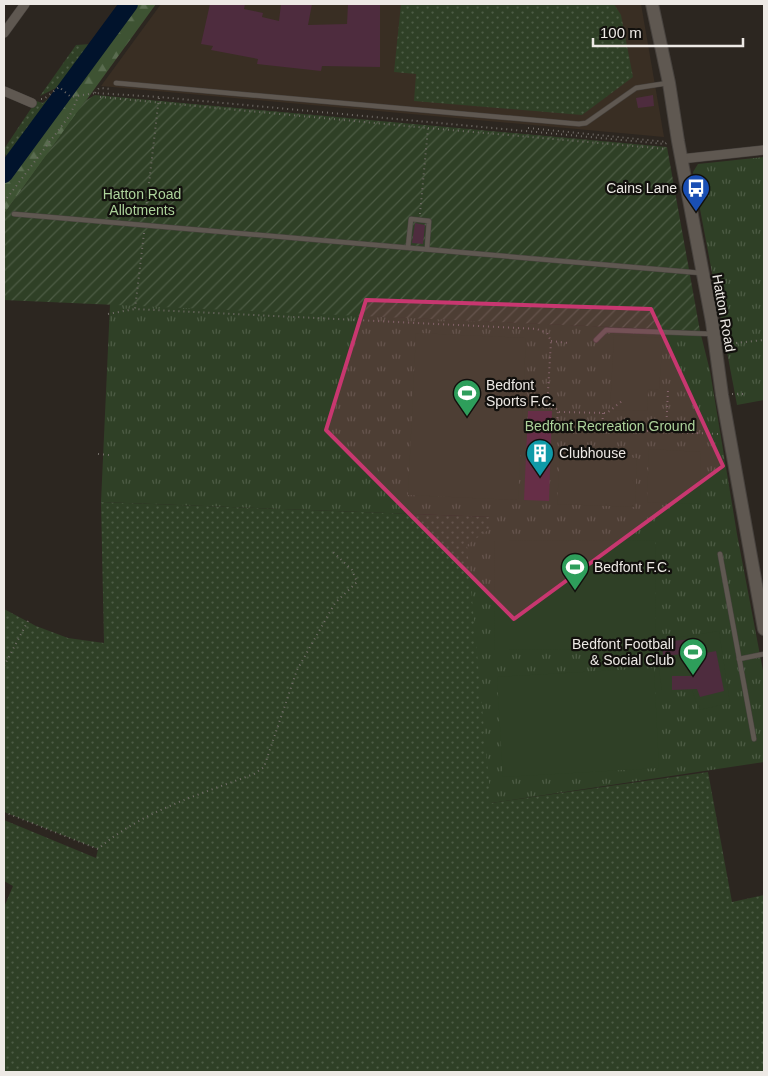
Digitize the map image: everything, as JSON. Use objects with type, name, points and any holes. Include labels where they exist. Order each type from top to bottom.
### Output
[{"type":"street","points":[[4,33],[25,4]]},
{"type":"street","name":"Hatton Road","points":[[652,4],[669,82],[701,273],[712,322],[722,395],[761,589],[764,629]]},
{"type":"street","points":[[4,91],[32,103]]},
{"type":"street","points":[[679,149],[764,150]]},
{"type":"lane","points":[[116,83],[580,124],[586,123],[636,88],[669,82]]},
{"type":"lane","points":[[14,214],[408,246],[701,273]]},
{"type":"lane","points":[[408,246],[412,220],[429,221],[427,248]]},
{"type":"lane","points":[[596,340],[606,330],[713,340]]},
{"type":"lane","points":[[720,554],[754,739]]},
{"type":"lane","points":[[739,659],[764,654]]},
{"type":"path","points":[[32,103],[36,98],[44,99],[59,88],[71,97],[95,93],[159,97],[665,144],[679,149]]},
{"type":"path","points":[[4,202],[70,114],[78,97]]},
{"type":"path","points":[[100,97],[428,128],[679,149]]},
{"type":"path","points":[[135,309],[159,97]]},
{"type":"path","points":[[419,220],[428,128]]},
{"type":"path","points":[[108,314],[135,309],[537,329],[547,333],[551,341],[547,408],[558,409],[557,427],[730,434]]},
{"type":"path","points":[[713,340],[764,340]]},
{"type":"path","points":[[551,341],[568,343]]},
{"type":"path","points":[[666,432],[668,390]]},
{"type":"path","points":[[722,395],[747,394]]},
{"type":"path","points":[[558,412],[607,413],[622,400]]},
{"type":"path","points":[[602,430],[603,413]]},
{"type":"path","points":[[98,454],[108,454]]},
{"type":"path","points":[[4,812],[98,849],[117,832],[182,800],[254,774],[264,767],[297,670],[335,603],[357,582],[352,570],[331,550]]},
{"type":"path","points":[[4,666],[28,621]]},
{"type":"highlighted area","points":[[366,300],[651,309],[723,466],[514,619],[326,430]]},
{"type":"shaded area","points":[[161,4],[641,4],[664,137],[101,86]]},
{"type":"green space","points":[[138,4],[156,4],[4,214],[4,184]]},
{"type":"green space","points":[[401,4],[614,4],[621,15],[633,77],[582,115],[414,101],[416,74],[394,72]]},
{"type":"green space","points":[[91,44],[60,86],[40,96],[76,45]]},
{"type":"green space","points":[[58,90],[9,158],[4,153],[4,149],[36,101],[43,103]]},
{"type":"green space","name":"Hatton Road Allotments","points":[[95,95],[667,147],[700,331],[4,300],[4,214],[85,101]]},
{"type":"green space","points":[[764,157],[764,400],[737,405],[693,172],[698,164]]},
{"type":"green space","name":"Bedfont Recreation Ground","points":[[110,304],[700,331],[710,371],[737,534],[764,676],[764,762],[491,803],[467,545],[491,528],[491,517],[101,502]]},
{"type":"green space","name":"Bedfont Sports F.C.","points":[[416,333],[526,338],[518,500],[408,495]]},
{"type":"green space","points":[[614,335],[663,338],[659,389],[648,390],[647,411],[610,410]]},
{"type":"green space","points":[[649,449],[701,452],[700,504],[647,502]]},
{"type":"green space","points":[[560,455],[637,458],[635,507],[557,504]]},
{"type":"green space","points":[[101,502],[491,517],[491,803],[708,772],[732,902],[764,895],[764,1072],[4,1072],[4,907],[13,886],[4,881],[4,820],[96,858],[98,849],[4,812],[4,609],[36,626],[68,638],[104,643]]},
{"type":"green space","name":"Bedfont F.C.","points":[[655,540],[656,641],[719,631],[730,703],[699,710],[692,690],[662,690],[656,649],[495,650],[494,541]]},
{"type":"green space","points":[[654,668],[659,768],[503,777],[497,677]]},
{"type":"building","points":[[210,4],[245,4],[244,9],[263,13],[262,17],[279,21],[281,4],[312,4],[308,25],[347,24],[348,4],[380,4],[380,67],[322,66],[321,71],[257,64],[258,59],[211,50],[213,46],[201,44]]},
{"type":"building","points":[[653,95],[654,106],[638,108],[636,98]]},
{"type":"building","points":[[415,223],[425,225],[423,244],[412,243]]},
{"type":"building","name":"Clubhouse","points":[[528,411],[552,411],[549,501],[524,500]]},
{"type":"building","points":[[692,639],[694,653],[663,656],[662,642]]},
{"type":"building","points":[[716,651],[724,691],[700,697],[697,689],[672,690],[672,676],[693,676],[690,656]]},
{"type":"waterway","points":[[4,174],[129,4]]},
{"type":"place","name":"Cains Lane","points":[[696,212]]},
{"type":"place","name":"Bedfont Sports F.C.","points":[[467,417]]},
{"type":"place","name":"Clubhouse","points":[[540,477]]},
{"type":"place","name":"Bedfont F.C.","points":[[575,591]]},
{"type":"place","name":"Bedfont Football & Social Club","points":[[693,676]]}]
